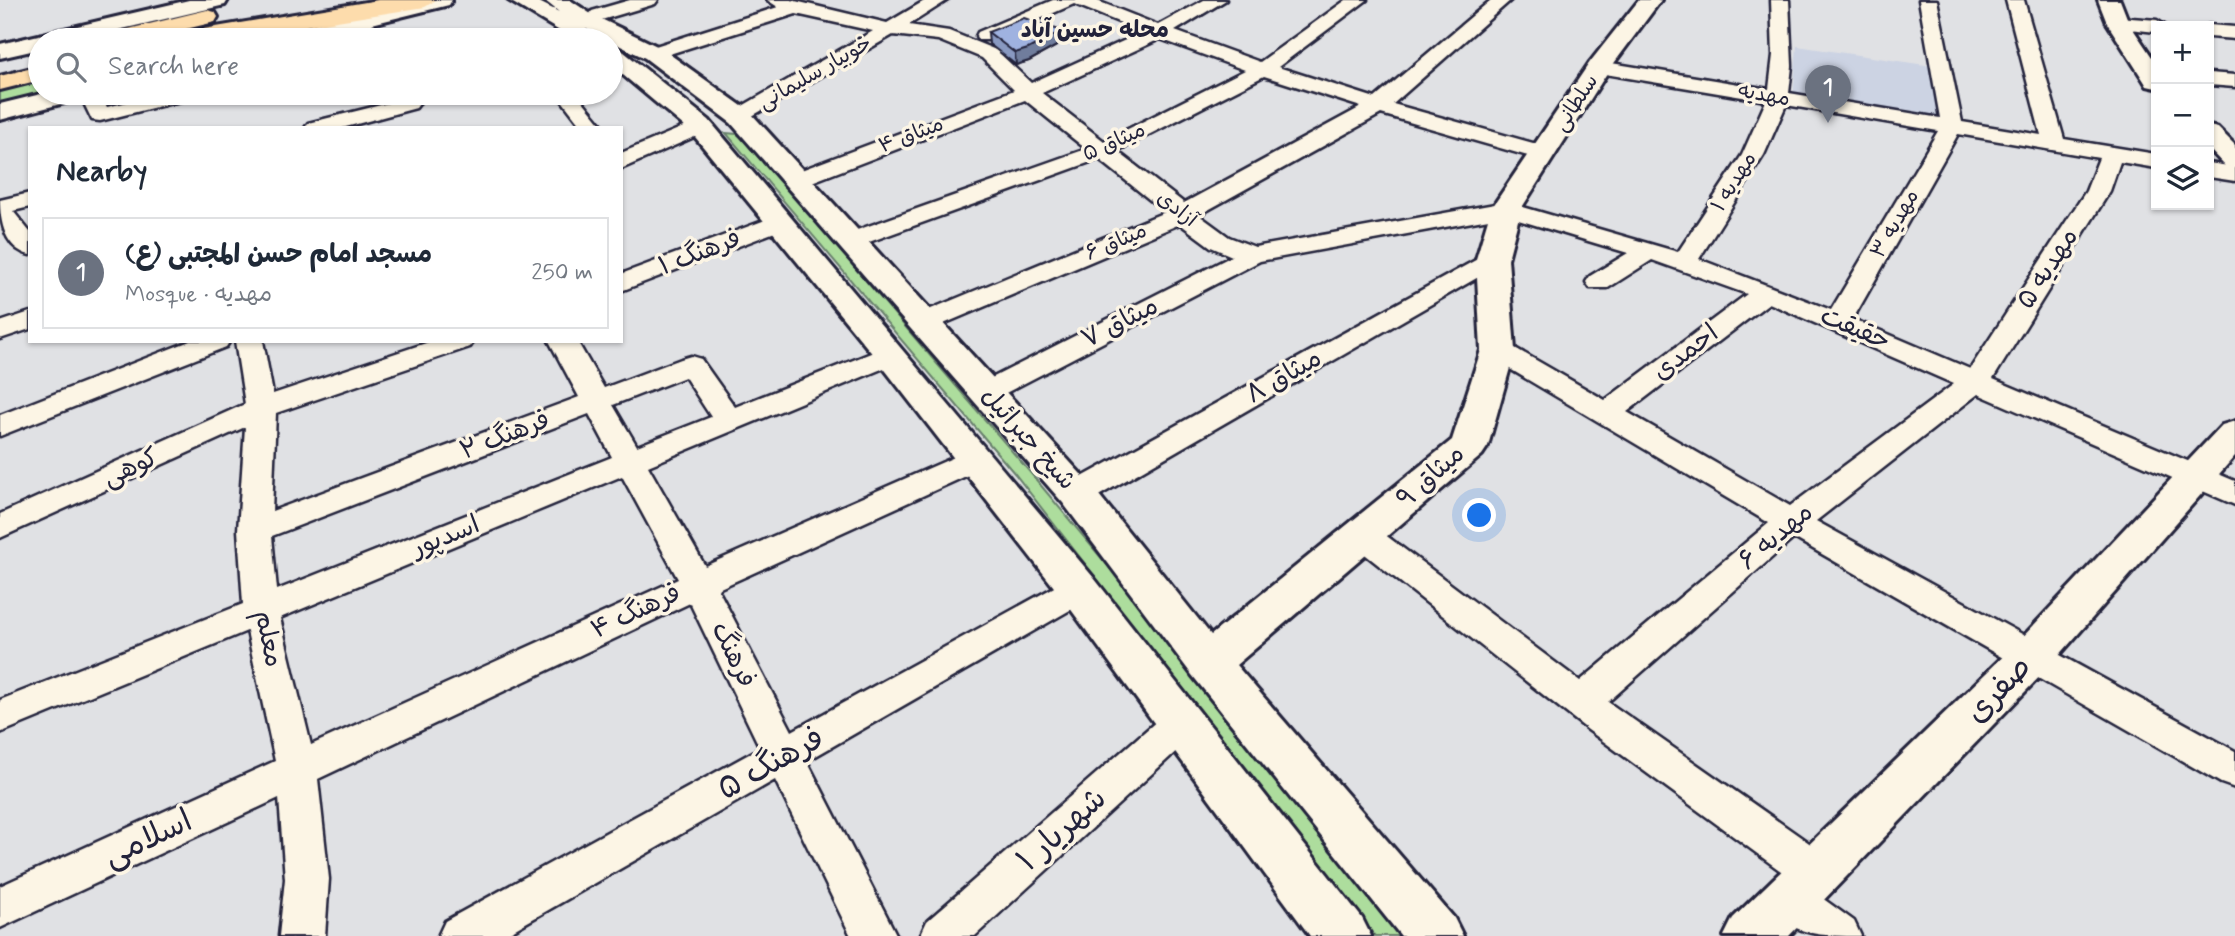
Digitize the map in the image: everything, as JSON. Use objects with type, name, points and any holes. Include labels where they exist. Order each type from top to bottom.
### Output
[{"type":"highway","points":[[161,28],[277,0]]},
{"type":"highway","points":[[222,28],[336,0]]},
{"type":"highway","points":[[247,28],[425,0]]},
{"type":"highway","points":[[0,67],[28,61]]},
{"type":"highway","points":[[0,83],[28,76]]},
{"type":"street","points":[[97,28],[217,0]]},
{"type":"street","points":[[371,28],[441,0]]},
{"type":"street","points":[[519,0],[599,28],[795,8]]},
{"type":"street","points":[[599,28],[649,0]]},
{"type":"street","name":"آزادی","points":[[776,0],[795,8],[891,29],[931,33],[968,43],[989,54],[1027,91],[1182,214],[1220,242],[1253,255]]},
{"type":"street","name":"خوبیار سلیمانی","points":[[740,117],[939,0]]},
{"type":"street","points":[[968,43],[1068,0]]},
{"type":"street","points":[[1079,0],[1160,34],[1376,108],[1543,153]]},
{"type":"street","name":"میثاق ۴","points":[[796,180],[1027,91],[1160,34],[1217,0]]},
{"type":"street","name":"میثاق ۵","points":[[849,241],[1103,150],[1264,68],[1358,0]]},
{"type":"street","name":"میثاق ۶","points":[[924,322],[1182,214],[1376,108],[1502,0]]},
{"type":"street","name":"سلطانی","points":[[1506,209],[1599,67],[1650,0]]},
{"type":"street","name":"مهدیه ۱","points":[[1684,262],[1756,146],[1777,98],[1781,83],[1780,0]]},
{"type":"street","points":[[1928,0],[1952,126]]},
{"type":"street","points":[[2015,0],[2054,143]]},
{"type":"street","points":[[2109,0],[2118,23],[2151,72]]},
{"type":"street","name":"خوبیار سلیمانی","points":[[851,1],[846,9],[855,21]]},
{"type":"street","points":[[855,21],[869,41],[931,33]]},
{"type":"street","points":[[2118,23],[2151,26]]},
{"type":"street","points":[[2214,31],[2235,33]]},
{"type":"street","name":"شیخ جبرائیل","points":[[623,43],[740,117],[1077,494],[1208,663],[1435,936]]},
{"type":"street","points":[[0,51],[28,45]]},
{"type":"street","name":"شیخ جبرائیل","points":[[623,51],[700,126],[977,459],[1343,936]]},
{"type":"street","name":"مهدیه","points":[[1599,67],[2151,160]]},
{"type":"street","points":[[2214,79],[2235,81]]},
{"type":"street","points":[[0,112],[28,105]]},
{"type":"street","points":[[95,105],[100,115],[140,105]]},
{"type":"street","points":[[324,126],[409,105]]},
{"type":"street","points":[[576,105],[592,126]]},
{"type":"street","points":[[623,161],[700,126]]},
{"type":"street","name":"مهدیه ۳","points":[[1838,322],[1952,126]]},
{"type":"street","points":[[2222,152],[2235,174]]},
{"type":"street","name":"مهدیه ۵","points":[[1977,381],[2098,191],[2112,153]]},
{"type":"street","points":[[18,248],[0,209],[28,201]]},
{"type":"street","points":[[1253,255],[1506,209]]},
{"type":"street","name":"حقیقت","points":[[1506,209],[1684,262],[1766,292],[2215,485]]},
{"type":"street","name":"میثاق ۹","points":[[1208,663],[1469,446],[1498,350],[1492,259],[1506,209]]},
{"type":"street","name":"فرهنگ ۱","points":[[623,282],[779,222]]},
{"type":"street","points":[[1599,282],[1648,252]]},
{"type":"street","name":"میثاق ۷","points":[[986,392],[1253,255]]},
{"type":"street","name":"میثاق ۸","points":[[1077,494],[1492,259]]},
{"type":"street","name":"احمدی","points":[[1605,414],[1766,292]]},
{"type":"street","points":[[0,331],[28,321]]},
{"type":"street","points":[[0,426],[211,343]]},
{"type":"street","name":"معلم","points":[[249,343],[261,408],[255,530],[261,613],[297,769],[307,878],[302,936]]},
{"type":"street","points":[[261,408],[454,343]]},
{"type":"street","name":"فرهنگ","points":[[565,343],[698,584],[874,936]]},
{"type":"street","points":[[1498,350],[1792,522],[2033,655],[2235,771]]},
{"type":"street","name":"اسدپور","points":[[0,717],[891,355]]},
{"type":"street","name":"فرهنگ ۲","points":[[255,530],[691,365],[729,421]]},
{"type":"street","name":"مهدیه ۶","points":[[1582,702],[1792,522],[1977,381]]},
{"type":"street","name":"کوهی","points":[[0,527],[261,408]]},
{"type":"street","name":"صفری","points":[[1752,936],[2033,655],[2215,485],[2235,433]]},
{"type":"street","name":"فرهنگ ۴","points":[[297,769],[977,459]]},
{"type":"street","points":[[1364,536],[1582,702],[1803,887],[1838,936]]},
{"type":"street","name":"فرهنگ ۵","points":[[461,936],[1079,589]]},
{"type":"street","name":"شهریار ۱","points":[[943,936],[1180,724]]},
{"type":"street","name":"اسلامی","points":[[0,908],[297,769]]},
{"type":"shaded area","points":[[1797,46],[1939,67],[1946,122],[1793,98]]},
{"type":"green space","points":[[28,83],[28,99],[0,106],[0,90]]},
{"type":"green space","points":[[726,133],[737,134],[747,142],[1028,470],[1198,674],[1406,936],[1375,936],[1015,474]]},
{"type":"building","points":[[1024,18],[1062,31],[1015,53],[988,32]]},
{"type":"place","name":"مسجد امام حسن المجتبی (ع)","points":[[1828,123]]},
{"type":"district","name":"محله حسین آباد","points":[[1095,31]]}]
